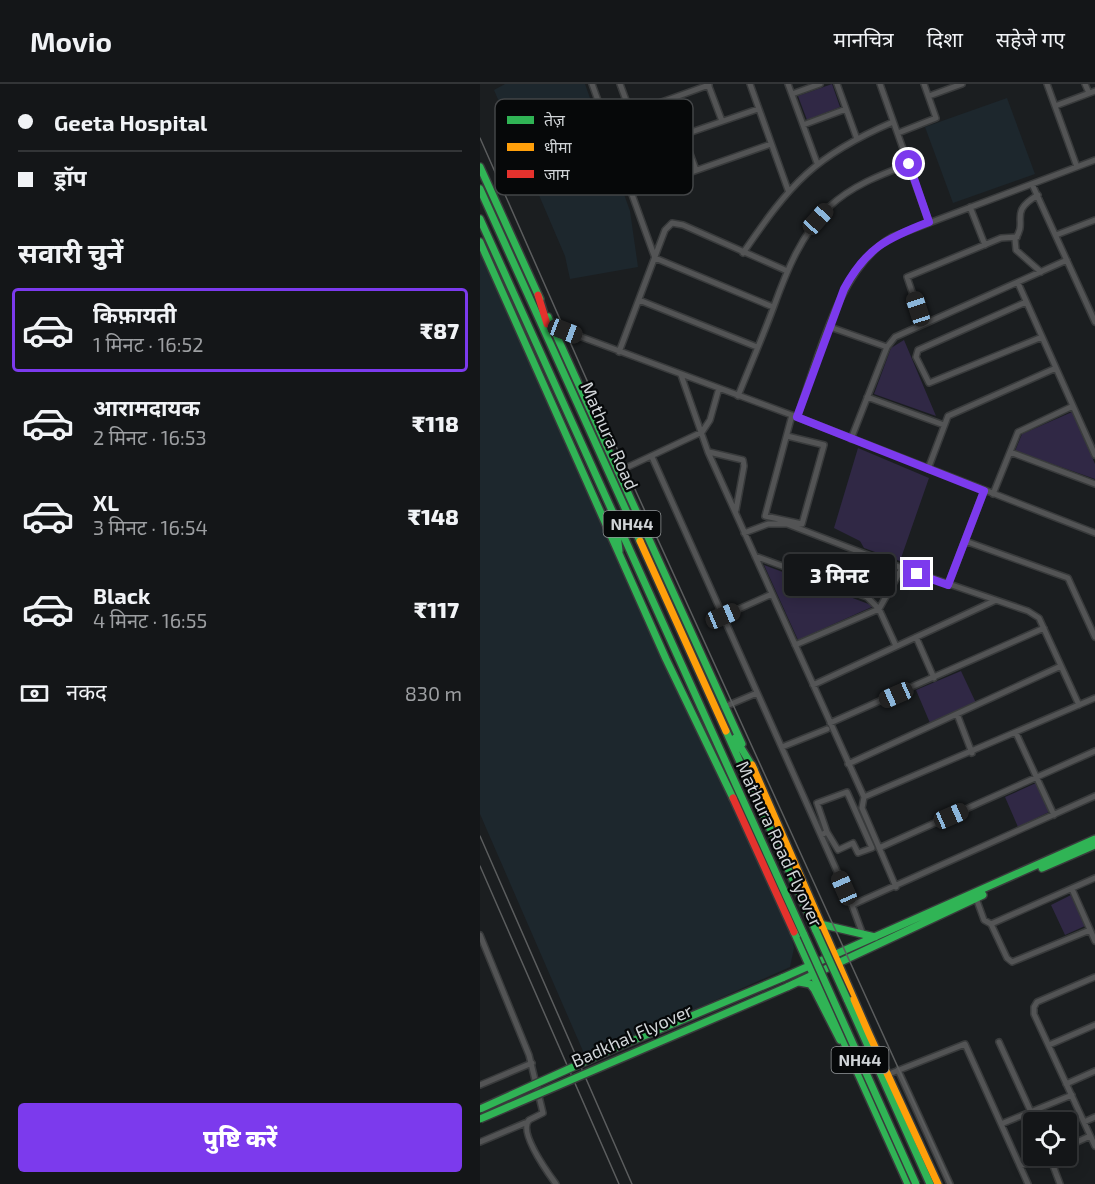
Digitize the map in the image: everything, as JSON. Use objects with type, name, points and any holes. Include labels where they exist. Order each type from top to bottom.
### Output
[{"type":"main road","points":[[480,167],[754,769],[825,936],[938,1184]]},
{"type":"main road","name":"NH44","points":[[480,189],[555,354]]},
{"type":"main road","name":"Mathura Road","points":[[480,219],[615,517]]},
{"type":"main road","points":[[480,242],[666,660],[703,733],[909,1184]]},
{"type":"main road","points":[[538,295],[555,354]]},
{"type":"main road","name":"Mathura Road","points":[[555,354],[710,695]]},
{"type":"main road","points":[[615,517],[619,551]]},
{"type":"main road","name":"Mathura Road Flyover","points":[[615,517],[916,1184]]},
{"type":"main road","points":[[710,695],[754,769]]},
{"type":"main road","name":"Mathura Road Flyover","points":[[710,695],[930,1184]]},
{"type":"main road","name":"Badkhal Flyover","points":[[480,1109],[1095,839]]},
{"type":"main road","name":"Badkhal Flyover","points":[[480,1119],[645,1046],[814,976],[976,898],[1095,845]]},
{"type":"main road","points":[[820,924],[875,937]]},
{"type":"main road","points":[[802,950],[814,946],[825,936]]},
{"type":"main road","points":[[793,973],[802,950]]},
{"type":"main road","points":[[798,982],[810,984],[814,989],[834,1033],[847,1049]]},
{"type":"main road","points":[[827,1005],[829,998],[836,993],[845,990],[850,992]]},
{"type":"street","points":[[592,84],[598,99]]},
{"type":"street","points":[[620,84],[626,99]]},
{"type":"street","points":[[668,99],[708,84],[722,121]]},
{"type":"street","points":[[750,84],[788,190]]},
{"type":"street","points":[[788,84],[817,163]]},
{"type":"street","points":[[792,94],[820,84]]},
{"type":"street","points":[[837,84],[857,139]]},
{"type":"street","points":[[880,84],[929,222]]},
{"type":"street","points":[[897,133],[936,118],[924,84]]},
{"type":"street","points":[[928,96],[962,84]]},
{"type":"street","points":[[1047,84],[1077,167]]},
{"type":"street","points":[[1055,106],[1092,92],[1085,84]]},
{"type":"street","points":[[693,131],[758,109]]},
{"type":"street","points":[[803,125],[846,110]]},
{"type":"street","points":[[743,253],[788,190],[817,163],[857,139],[893,122]]},
{"type":"street","points":[[693,171],[771,144]]},
{"type":"street","points":[[787,436],[825,445],[802,524],[765,516],[787,436],[844,289],[870,251],[892,237],[929,222],[1095,160]]},
{"type":"street","points":[[693,162],[696,170]]},
{"type":"street","points":[[738,396],[774,307],[785,270],[807,234],[830,206],[868,180],[909,164]]},
{"type":"street","points":[[1032,184],[1095,322]]},
{"type":"street","points":[[633,195],[655,258],[774,307]]},
{"type":"street","points":[[1038,195],[1024,203],[1021,210],[1021,232],[1017,237],[1016,250],[1041,272]]},
{"type":"street","points":[[970,207],[985,245]]},
{"type":"street","points":[[1056,235],[1095,220]]},
{"type":"street","points":[[619,352],[668,226],[676,223],[785,270]]},
{"type":"street","points":[[923,324],[907,277],[1001,238],[1017,237]]},
{"type":"street","points":[[851,439],[886,347],[895,337],[1067,260]]},
{"type":"street","points":[[1018,283],[1095,455]]},
{"type":"street","points":[[639,300],[757,347]]},
{"type":"street","points":[[1026,302],[918,350],[916,357],[930,383],[1042,337]]},
{"type":"street","points":[[552,326],[794,416],[1095,533]]},
{"type":"street","points":[[830,327],[886,347]]},
{"type":"street","points":[[928,469],[948,416],[1056,368]]},
{"type":"street","points":[[681,375],[708,452],[813,685],[829,726],[864,797],[862,808],[896,887]]},
{"type":"street","points":[[617,472],[702,432],[710,420],[718,388]]},
{"type":"street","points":[[867,397],[944,425]]},
{"type":"street","points":[[993,494],[1018,432],[1024,427],[1073,406]]},
{"type":"street","points":[[708,452],[743,460],[736,512]]},
{"type":"street","points":[[1010,452],[1095,484]]},
{"type":"street","points":[[652,457],[852,905],[863,935]]},
{"type":"street","points":[[948,585],[984,491]]},
{"type":"street","points":[[744,533],[768,524],[787,524],[994,602],[1028,611],[1039,618],[1079,705]]},
{"type":"street","points":[[965,541],[1068,578],[1095,637]]},
{"type":"street","points":[[755,556],[867,597],[879,609],[896,646]]},
{"type":"street","points":[[795,645],[879,609],[902,568]]},
{"type":"street","points":[[723,616],[772,594]]},
{"type":"street","points":[[813,685],[994,602]]},
{"type":"street","points":[[782,747],[1044,628]]},
{"type":"street","points":[[916,637],[934,678]]},
{"type":"street","points":[[848,764],[1061,666]]},
{"type":"street","points":[[724,707],[757,693]]},
{"type":"street","points":[[864,797],[972,753],[1095,698]]},
{"type":"street","points":[[957,714],[972,753]]},
{"type":"street","points":[[1016,733],[1054,814]]},
{"type":"street","points":[[879,848],[1095,751]]},
{"type":"street","points":[[849,794],[872,848],[858,853],[853,843],[838,850],[827,832],[817,803],[842,792],[849,794],[860,788]]},
{"type":"street","points":[[852,905],[1095,796]]},
{"type":"street","points":[[821,835],[827,832]]},
{"type":"street","points":[[991,924],[1095,879]]},
{"type":"street","points":[[1072,889],[1095,941]]},
{"type":"street","points":[[976,898],[984,920],[991,924],[1007,958],[1012,962],[1090,930]]},
{"type":"street","points":[[480,935],[532,1063],[543,1113],[480,1142]]},
{"type":"street","points":[[1095,977],[1037,1002],[1034,1007],[1095,1146]]},
{"type":"street","points":[[1049,1045],[1095,1025]]},
{"type":"street","points":[[999,1042],[1031,1112],[1072,1095]]},
{"type":"street","points":[[889,1074],[965,1044],[1028,1184]]},
{"type":"street","points":[[480,1084],[532,1063]]},
{"type":"street","points":[[898,1070],[950,1184]]},
{"type":"street","points":[[1066,1084],[1095,1071]]},
{"type":"street","points":[[1001,1124],[1023,1115]]},
{"type":"street","points":[[1084,1122],[1095,1117]]},
{"type":"street","points":[[525,1123],[533,1149],[556,1184]]},
{"type":"street","points":[[1077,1142],[1090,1136]]},
{"type":"street","points":[[1053,1166],[1060,1184]]},
{"type":"shaded area","points":[[505,84],[585,84],[590,99],[498,99],[494,90]]},
{"type":"shaded area","points":[[832,84],[840,107],[807,120],[798,96]]},
{"type":"shaded area","points":[[1007,98],[1035,174],[953,203],[925,127]]},
{"type":"shaded area","points":[[539,195],[624,195],[630,211],[638,267],[570,279],[565,256]]},
{"type":"shaded area","points":[[480,238],[790,930],[794,948],[790,967],[586,1058],[480,814]]},
{"type":"shaded area","points":[[904,340],[936,416],[874,394],[891,348]]},
{"type":"shaded area","points":[[1072,412],[1095,464],[1095,479],[1015,451],[1022,434]]},
{"type":"shaded area","points":[[858,448],[929,478],[900,561],[864,548],[860,541],[834,528]]},
{"type":"shaded area","points":[[764,565],[874,606],[798,640]]},
{"type":"shaded area","points":[[961,671],[976,703],[930,723],[916,690]]},
{"type":"shaded area","points":[[1036,783],[1049,812],[1018,827],[1005,797]]},
{"type":"shaded area","points":[[1071,895],[1085,926],[1065,935],[1051,905]]},
{"type":"railway","points":[[480,138],[495,172]]},
{"type":"railway","points":[[505,195],[634,487],[951,1184]]},
{"type":"railway","points":[[480,836],[632,1184]]},
{"type":"railway","points":[[480,866],[619,1184]]},
{"type":"traffic: fast","points":[[480,167],[540,299]]},
{"type":"traffic: fast","points":[[480,189],[640,541]]},
{"type":"traffic: fast","points":[[480,219],[804,935]]},
{"type":"traffic: fast","points":[[480,242],[666,659],[733,798]]},
{"type":"traffic: fast","points":[[548,317],[742,744]]},
{"type":"traffic: fast","points":[[616,526],[619,551]]},
{"type":"traffic: fast","points":[[726,731],[816,931]]},
{"type":"traffic: fast","points":[[735,738],[754,769]]},
{"type":"traffic: fast","points":[[782,978],[1095,839]]},
{"type":"traffic: fast","points":[[1042,868],[1095,845]]},
{"type":"traffic: fast","points":[[787,987],[983,895]]},
{"type":"traffic: fast","points":[[820,924],[875,937]]},
{"type":"traffic: fast","points":[[816,931],[847,999]]},
{"type":"traffic: fast","points":[[794,932],[908,1184]]},
{"type":"traffic: fast","points":[[804,935],[916,1184]]},
{"type":"traffic: fast","points":[[480,1109],[613,1049],[782,978]]},
{"type":"traffic: fast","points":[[799,982],[810,984],[814,989],[840,1040]]},
{"type":"traffic: fast","points":[[480,1119],[787,987]]},
{"type":"traffic: fast","points":[[847,999],[930,1184]]},
{"type":"traffic: slow","points":[[640,541],[726,731]]},
{"type":"traffic: slow","points":[[752,765],[869,1034],[938,1184]]},
{"type":"traffic: jam","points":[[538,295],[547,324]]},
{"type":"traffic: jam","points":[[733,798],[794,932]]},
{"type":"route","points":[[909,164],[929,222],[883,242],[870,251],[852,273],[797,417],[984,491],[948,585],[917,574]]}]
